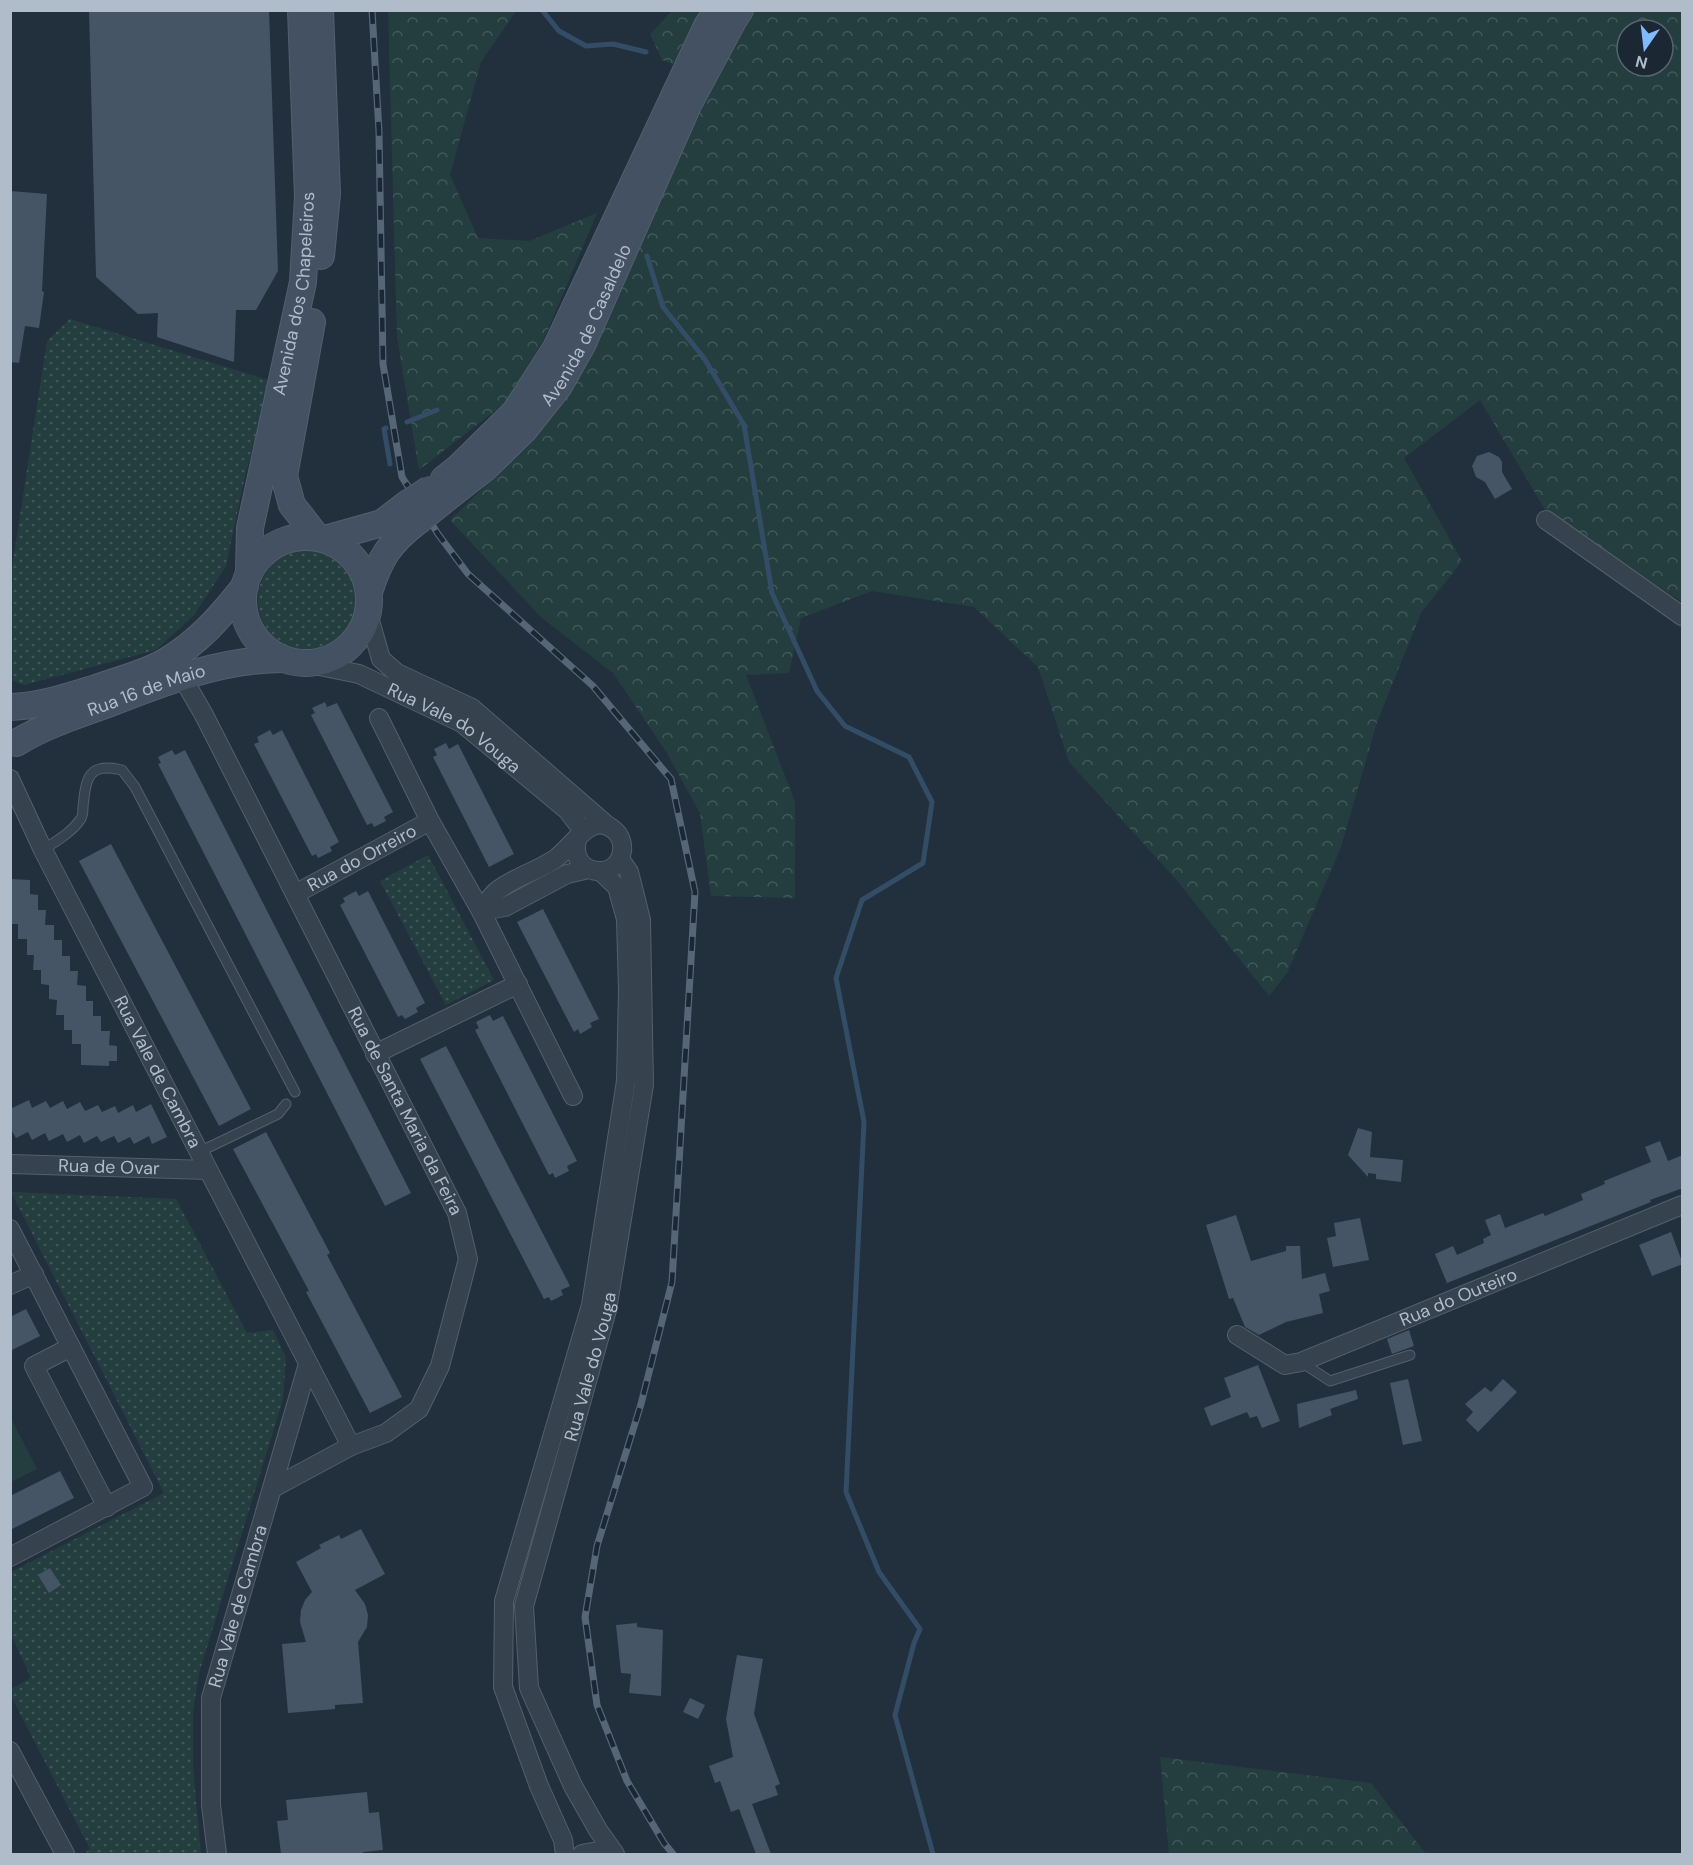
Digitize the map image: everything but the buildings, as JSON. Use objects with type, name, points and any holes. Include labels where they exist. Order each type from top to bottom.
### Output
[{"type":"street","name":"Avenida dos Chapeleiros","points":[[247,579],[250,528],[303,282],[308,197],[301,10]]},
{"type":"street","name":"Avenida dos Chapeleiros","points":[[320,10],[327,194],[319,284],[284,476],[292,505],[321,538]]},
{"type":"street","name":"Avenida de Casaldelo","points":[[436,495],[458,468],[515,412],[556,348],[702,36],[718,10]]},
{"type":"street","name":"Avenida de Casaldelo","points":[[321,538],[382,523],[413,512],[436,495],[485,468],[524,430],[559,386],[582,345],[688,105],[740,10]]},
{"type":"street","name":"Avenida de Casaldelo","points":[[369,603],[378,565],[413,512]]},
{"type":"street","points":[[1546,520],[1683,615]]},
{"type":"street","points":[[247,579],[260,556],[277,544],[296,538],[321,538]]},
{"type":"street","name":"Rua Vale do Vouga","points":[[321,538],[338,545],[355,560],[366,578],[381,659],[397,673],[472,708],[615,830],[622,844],[620,859],[629,872],[641,920],[644,1085],[608,1310],[524,1606],[529,1688],[573,1786],[614,1854]]},
{"type":"street","name":"Rua Vale do Vouga","points":[[247,579],[243,603],[247,621],[255,637],[267,650],[294,661],[359,674],[462,723],[567,810],[580,836],[576,846],[578,857],[617,887],[626,919],[628,991],[626,1081],[591,1305],[504,1601],[503,1687],[539,1785],[563,1840],[565,1854]]},
{"type":"street","name":"Rua 16 de Maio","points":[[13,748],[19,731],[17,718],[10,707],[33,706],[60,700],[164,662],[188,647],[212,626],[247,579]]},
{"type":"street","points":[[294,661],[322,661],[338,655],[352,644],[362,630],[369,603]]},
{"type":"street","name":"Rua 16 de Maio","points":[[13,748],[37,731],[182,676],[237,662],[294,661]]},
{"type":"street","name":"Rua de Santa Maria da Feira","points":[[182,676],[204,715],[457,1213],[468,1259],[440,1366],[419,1409],[386,1433],[351,1446],[273,1488]]},
{"type":"street","name":"Rua do Orreiro","points":[[379,718],[430,821],[481,911],[573,1095]]},
{"type":"street","name":"Rua Vale de Cambra","points":[[10,779],[43,850],[351,1446]]},
{"type":"street","name":"Rua do Orreiro","points":[[295,894],[430,821]]},
{"type":"street","points":[[481,911],[497,890],[557,858],[593,826],[608,826]]},
{"type":"street","points":[[481,911],[505,907],[567,874],[612,868],[620,859]]},
{"type":"street","points":[[375,1054],[518,984]]},
{"type":"street","name":"Rua de Ovar","points":[[10,1164],[208,1170]]},
{"type":"street","name":"Rua do Outeiro","points":[[1301,1362],[1683,1205]]},
{"type":"street","points":[[10,1229],[144,1487],[10,1557]]},
{"type":"street","points":[[10,1286],[34,1274]]},
{"type":"street","points":[[1237,1335],[1285,1365],[1301,1362]]},
{"type":"street","points":[[71,1347],[34,1366],[107,1507]]},
{"type":"street","name":"Rua Vale de Cambra","points":[[217,1854],[211,1805],[211,1698],[308,1364]]},
{"type":"street","points":[[10,1751],[65,1854]]},
{"type":"street","name":"Rua Vale do Vouga","points":[[582,1854],[598,1851],[614,1854]]},
{"type":"lane","points":[[43,850],[67,834],[82,819],[86,782],[94,771],[107,766],[122,770],[135,787],[295,1092]]},
{"type":"lane","points":[[199,1152],[278,1114],[286,1104]]},
{"type":"lane","points":[[1301,1362],[1330,1381],[1410,1355]]},
{"type":"green space","points":[[388,11],[516,11],[481,62],[450,175],[478,238],[529,241],[597,213],[544,339],[505,403],[419,470],[397,337]]},
{"type":"green space","points":[[672,11],[703,11],[677,66],[662,60],[650,34]]},
{"type":"green space","points":[[753,11],[1682,11],[1682,602],[1547,513],[1480,400],[1404,458],[1462,561],[1421,613],[1377,722],[1341,847],[1287,973],[1269,996],[1174,877],[1069,762],[1038,667],[974,607],[872,591],[801,618],[789,673],[746,675],[795,802],[795,898],[711,896],[700,813],[667,753],[613,673],[542,618],[450,520],[507,465],[570,391],[733,36]]},
{"type":"green space","points":[[70,319],[271,381],[245,476],[226,566],[194,615],[156,650],[24,685],[11,680],[11,574],[47,341]]},
{"type":"green space","points":[[310,548],[330,552],[347,563],[358,580],[362,600],[358,620],[347,637],[330,648],[310,652],[290,648],[273,637],[262,620],[258,600],[262,580],[273,563],[290,552]]},
{"type":"green space","points":[[428,855],[494,980],[446,1005],[380,881]]},
{"type":"green space","points":[[11,1192],[176,1199],[247,1333],[273,1330],[286,1358],[283,1399],[200,1670],[193,1710],[193,1767],[201,1854],[87,1854],[86,1852],[90,1849],[11,1696],[11,1689],[31,1678],[11,1635],[11,1572],[164,1493]]},
{"type":"green space","points":[[11,1418],[37,1469],[10,1482]]},
{"type":"green space","points":[[1160,1757],[1371,1783],[1426,1854],[1169,1854]]},
{"type":"waterway","points":[[542,10],[559,31],[586,46],[613,44],[646,52]]},
{"type":"waterway","points":[[647,256],[663,307],[704,358],[744,425],[772,593],[817,691],[845,726],[909,757],[932,802],[923,863],[862,900],[836,978],[864,1122],[846,1492],[879,1572],[920,1629],[914,1643],[895,1715],[933,1854]]},
{"type":"waterway","points":[[407,422],[437,410]]},
{"type":"waterway","points":[[386,428],[384,429],[390,464]]},
{"type":"railway","points":[[372,10],[379,132],[383,364],[402,477],[438,534],[468,574],[593,686],[671,779],[695,892],[672,1282],[641,1404],[597,1546],[585,1617],[597,1705],[627,1781],[673,1854]]}]
